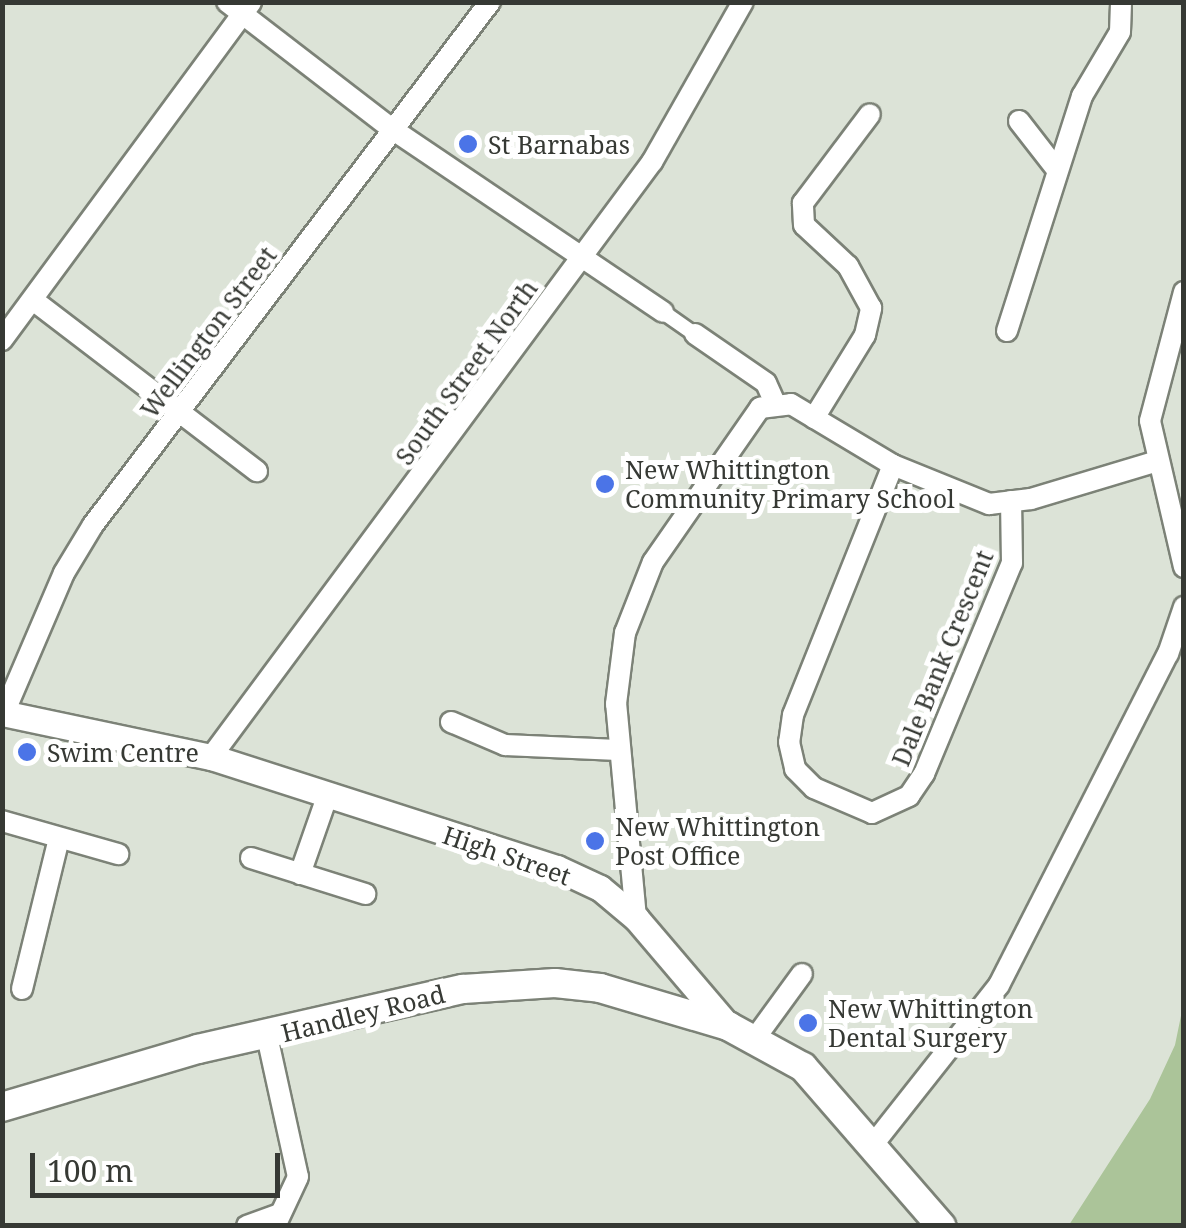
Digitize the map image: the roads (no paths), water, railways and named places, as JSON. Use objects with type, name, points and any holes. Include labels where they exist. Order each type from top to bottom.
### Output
[{"type":"main road","name":"Handley Road","points":[[2,1107],[198,1048],[267,1036],[463,989],[555,983],[600,988],[728,1026]]},
{"type":"main road","name":"High Street","points":[[728,1026],[803,1067],[875,1142],[941,1226]]},
{"type":"street","name":"Wellington Street","points":[[3,713],[64,573],[179,412],[490,2]]},
{"type":"street","name":"South Street North","points":[[211,757],[652,162],[743,2]]},
{"type":"street","points":[[1007,331],[1082,96],[1120,32],[1121,2]]},
{"type":"street","points":[[2,340],[240,7],[392,129],[578,260],[766,384],[775,403]]},
{"type":"street","points":[[814,418],[865,335],[871,308],[848,266],[804,225],[803,204],[870,114]]},
{"type":"street","points":[[1019,121],[1058,170]]},
{"type":"street","points":[[1184,292],[1150,420],[1184,567]]},
{"type":"street","points":[[33,300],[257,471]]},
{"type":"street","points":[[636,918],[618,750],[617,668],[639,591],[760,408],[775,403],[814,418],[893,465],[957,496],[989,504],[1158,461]]},
{"type":"street","name":"Dale Bank Crescent","points":[[893,465],[793,715],[788,742],[796,769],[814,788],[872,814],[910,796],[924,774],[1012,564],[1011,501]]},
{"type":"street","points":[[875,1142],[999,986],[1176,655],[1184,607]]},
{"type":"street","name":"High Street","points":[[3,713],[211,757],[557,868],[600,888],[636,918],[728,1026]]},
{"type":"street","points":[[451,722],[505,745],[618,750]]},
{"type":"street","points":[[300,874],[328,794]]},
{"type":"street","points":[[2,821],[118,854]]},
{"type":"street","points":[[22,989],[59,838]]},
{"type":"street","points":[[252,858],[365,894]]},
{"type":"street","points":[[756,1038],[802,974]]},
{"type":"street","points":[[247,1226],[276,1220],[298,1178],[267,1036]]},
{"type":"place","name":"St Barnabas","points":[[468,144]]},
{"type":"place","name":"New Whittington Community Primary School","points":[[605,484]]},
{"type":"place","name":"Swim Centre","points":[[27,752]]},
{"type":"place","name":"New Whittington Post Office","points":[[595,841]]},
{"type":"place","name":"New Whittington Dental Surgery","points":[[808,1023]]}]
